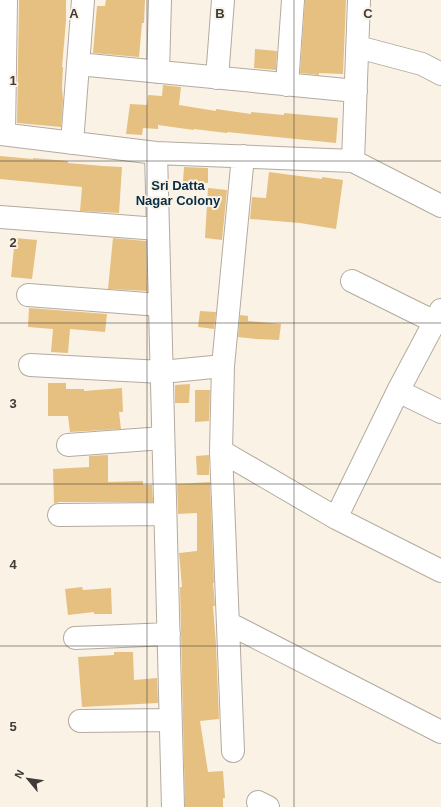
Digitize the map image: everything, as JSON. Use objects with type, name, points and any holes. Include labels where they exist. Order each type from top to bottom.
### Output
[{"type":"street","points":[[6,0],[3,47],[2,134],[156,153],[353,162],[441,206]]},
{"type":"street","points":[[72,143],[83,0]]},
{"type":"street","points":[[158,72],[160,0]]},
{"type":"street","points":[[217,78],[223,0]]},
{"type":"street","points":[[287,85],[293,0]]},
{"type":"street","points":[[353,162],[359,0]]},
{"type":"street","points":[[358,47],[422,64],[441,74]]},
{"type":"street","points":[[78,64],[356,92]]},
{"type":"street","points":[[156,153],[173,807]]},
{"type":"street","points":[[233,751],[221,451],[223,366],[243,156]]},
{"type":"street","points":[[0,217],[158,228]]},
{"type":"street","points":[[336,518],[398,391],[438,316],[352,281]]},
{"type":"street","points":[[28,295],[160,305]]},
{"type":"street","points":[[30,366],[162,372],[223,366]]},
{"type":"street","points":[[398,391],[441,412]]},
{"type":"street","points":[[68,445],[163,438]]},
{"type":"street","points":[[221,451],[336,518],[441,571]]},
{"type":"street","points":[[59,515],[165,514]]},
{"type":"street","points":[[228,624],[441,732]]},
{"type":"street","points":[[75,638],[168,634]]},
{"type":"street","points":[[80,721],[170,720]]},
{"type":"building","points":[[19,0],[66,0],[66,21],[62,67],[63,100],[61,127],[17,123]]},
{"type":"building","points":[[106,0],[145,0],[144,23],[142,23],[139,57],[93,53],[97,6],[105,6]]},
{"type":"building","points":[[305,0],[346,0],[343,74],[319,73],[319,75],[300,73]]},
{"type":"building","points":[[255,49],[277,51],[276,70],[254,68]]},
{"type":"building","points":[[163,85],[181,87],[179,105],[216,111],[216,109],[251,114],[251,112],[284,115],[284,113],[338,118],[336,143],[194,130],[158,125],[158,129],[143,128],[142,135],[126,134],[130,104],[147,105],[148,95],[162,96]]},
{"type":"building","points":[[0,156],[122,167],[119,213],[80,211],[82,187],[0,179]]},
{"type":"building","points":[[184,167],[208,168],[208,183],[183,182]]},
{"type":"building","points":[[269,172],[322,179],[322,177],[343,180],[336,229],[300,223],[250,219],[252,197],[266,198]]},
{"type":"building","points":[[208,188],[227,190],[222,240],[205,238]]},
{"type":"building","points":[[15,238],[37,240],[32,279],[11,277]]},
{"type":"building","points":[[113,238],[146,241],[147,291],[108,289]]},
{"type":"building","points":[[29,308],[107,314],[105,332],[70,329],[68,353],[51,352],[53,329],[28,327]]},
{"type":"building","points":[[200,311],[216,312],[214,329],[198,327]]},
{"type":"building","points":[[240,315],[248,316],[248,321],[281,324],[279,340],[238,337]]},
{"type":"building","points":[[48,383],[66,383],[66,389],[84,389],[84,391],[122,388],[123,412],[119,412],[121,429],[70,432],[68,416],[48,416]]},
{"type":"building","points":[[190,384],[189,403],[175,403],[175,385]]},
{"type":"building","points":[[195,390],[210,390],[209,421],[195,422]]},
{"type":"building","points":[[108,455],[108,482],[143,481],[143,485],[152,485],[153,502],[59,502],[54,504],[53,469],[89,467],[89,456]]},
{"type":"building","points":[[209,455],[209,475],[197,475],[196,456]]},
{"type":"building","points":[[210,482],[215,606],[213,606],[219,719],[200,721],[208,772],[223,771],[225,798],[223,798],[223,807],[185,807],[180,587],[182,587],[179,553],[197,551],[197,513],[178,514],[177,484]]},
{"type":"building","points":[[82,587],[83,590],[111,588],[112,614],[94,614],[94,612],[68,615],[65,589]]},
{"type":"building","points":[[114,652],[133,652],[134,680],[157,678],[158,703],[82,707],[78,657],[114,655]]},
{"type":"district","name":"Sri Datta Nagar Colony","points":[[178,192]]}]
